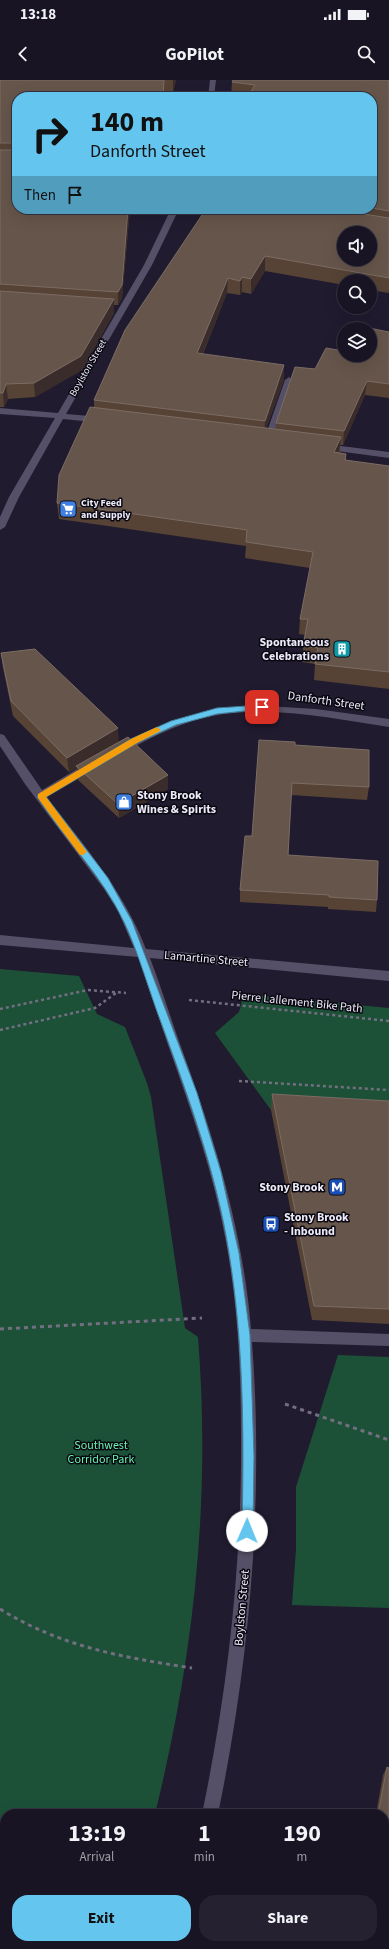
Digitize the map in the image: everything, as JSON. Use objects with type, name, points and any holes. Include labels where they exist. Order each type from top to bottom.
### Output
[{"type":"street","points":[[212,92],[213,80]]},
{"type":"street","name":"Boylston Street","points":[[0,527],[14,497],[119,310],[158,247],[173,214]]},
{"type":"street","points":[[268,440],[289,380]]},
{"type":"street","points":[[0,411],[60,415],[114,421]]},
{"type":"street","points":[[313,446],[389,455]]},
{"type":"street","name":"Danforth Street","points":[[41,796],[148,734],[193,716],[229,709],[283,708],[389,723]]},
{"type":"street","name":"Boylston Street","points":[[0,738],[113,894],[128,921],[192,1093],[217,1172],[234,1253],[245,1335],[249,1456],[245,1582],[233,1692],[211,1809]]},
{"type":"street","name":"Lamartine Street","points":[[0,940],[389,976]]},
{"type":"street","points":[[245,1335],[389,1340]]},
{"type":"path","points":[[0,1009],[88,990],[116,992],[95,1008],[0,1030]]},
{"type":"path","name":"Pierre Lallement Bike Path","points":[[202,1001],[389,1021]]},
{"type":"path","points":[[239,1081],[389,1090]]},
{"type":"path","points":[[0,1329],[202,1318]]},
{"type":"path","points":[[286,1404],[389,1440]]},
{"type":"path","points":[[0,1609],[40,1632],[69,1643],[99,1652],[192,1668]]},
{"type":"green space","name":"Southwest Corridor Park","points":[[0,969],[79,976],[97,1014],[125,1027],[151,1097],[185,1328],[198,1337],[202,1458],[196,1577],[189,1636],[169,1755],[156,1809],[0,1809]]},
{"type":"green space","points":[[244,994],[389,1008],[389,1117],[271,1110],[215,1033],[239,1012]]},
{"type":"green space","points":[[338,1355],[389,1357],[389,1608],[292,1605],[296,1549],[296,1487]]},
{"type":"building","points":[[0,80],[164,80],[163,92],[12,92],[12,143],[0,143]]},
{"type":"building","points":[[233,80],[389,80],[389,211],[377,209],[377,92],[251,92],[255,85],[232,82]]},
{"type":"building","points":[[0,150],[12,150],[12,214],[128,214],[122,285],[118,292],[0,284]]},
{"type":"building","points":[[203,214],[364,214],[389,218],[389,278],[377,276],[377,274],[366,274],[265,256],[251,279],[242,277],[240,281],[228,278],[197,353],[284,365],[265,421],[94,400],[125,330]]},
{"type":"building","points":[[0,291],[114,299],[81,356],[34,383],[6,384],[3,393],[0,393]]},
{"type":"building","points":[[377,330],[389,332],[389,384],[367,381],[344,431],[276,423],[295,367],[315,369],[326,348],[337,350],[337,362],[377,362]]},
{"type":"building","points":[[90,407],[341,437],[334,452],[346,454],[345,460],[389,466],[389,672],[315,664],[318,648],[303,646],[308,619],[300,619],[313,552],[246,542],[247,530],[57,503],[59,475]]},
{"type":"building","points":[[35,649],[118,728],[67,758],[11,701],[1,653]]},
{"type":"building","points":[[128,737],[168,775],[118,804],[76,766]]},
{"type":"building","points":[[259,740],[295,742],[295,745],[369,750],[369,787],[292,783],[288,855],[378,861],[377,900],[329,897],[329,895],[240,890],[245,836],[252,836]]},
{"type":"building","name":"Stony Brook","points":[[272,1094],[389,1101],[389,1309],[314,1306]]},
{"type":"building","points":[[387,1767],[389,1768],[389,1809],[379,1809]]},
{"type":"slow traffic","points":[[83,852],[41,796],[134,741],[157,730]]},
{"type":"place","name":"City Feed and Supply","points":[[68,509]]},
{"type":"place","name":"Spontaneous Celebrations","points":[[342,649]]},
{"type":"place","name":"Stony Brook Wines & Spirits","points":[[124,802]]},
{"type":"place","name":"Stony Brook","points":[[337,1187]]},
{"type":"place","name":"Stony Brook - Inbound","points":[[271,1224]]},
{"type":"route","points":[[247,1531],[249,1456],[245,1335],[241,1293],[228,1219],[217,1172],[192,1093],[128,921],[105,880],[41,796],[134,741],[154,731],[193,716],[217,711],[262,707]]}]
